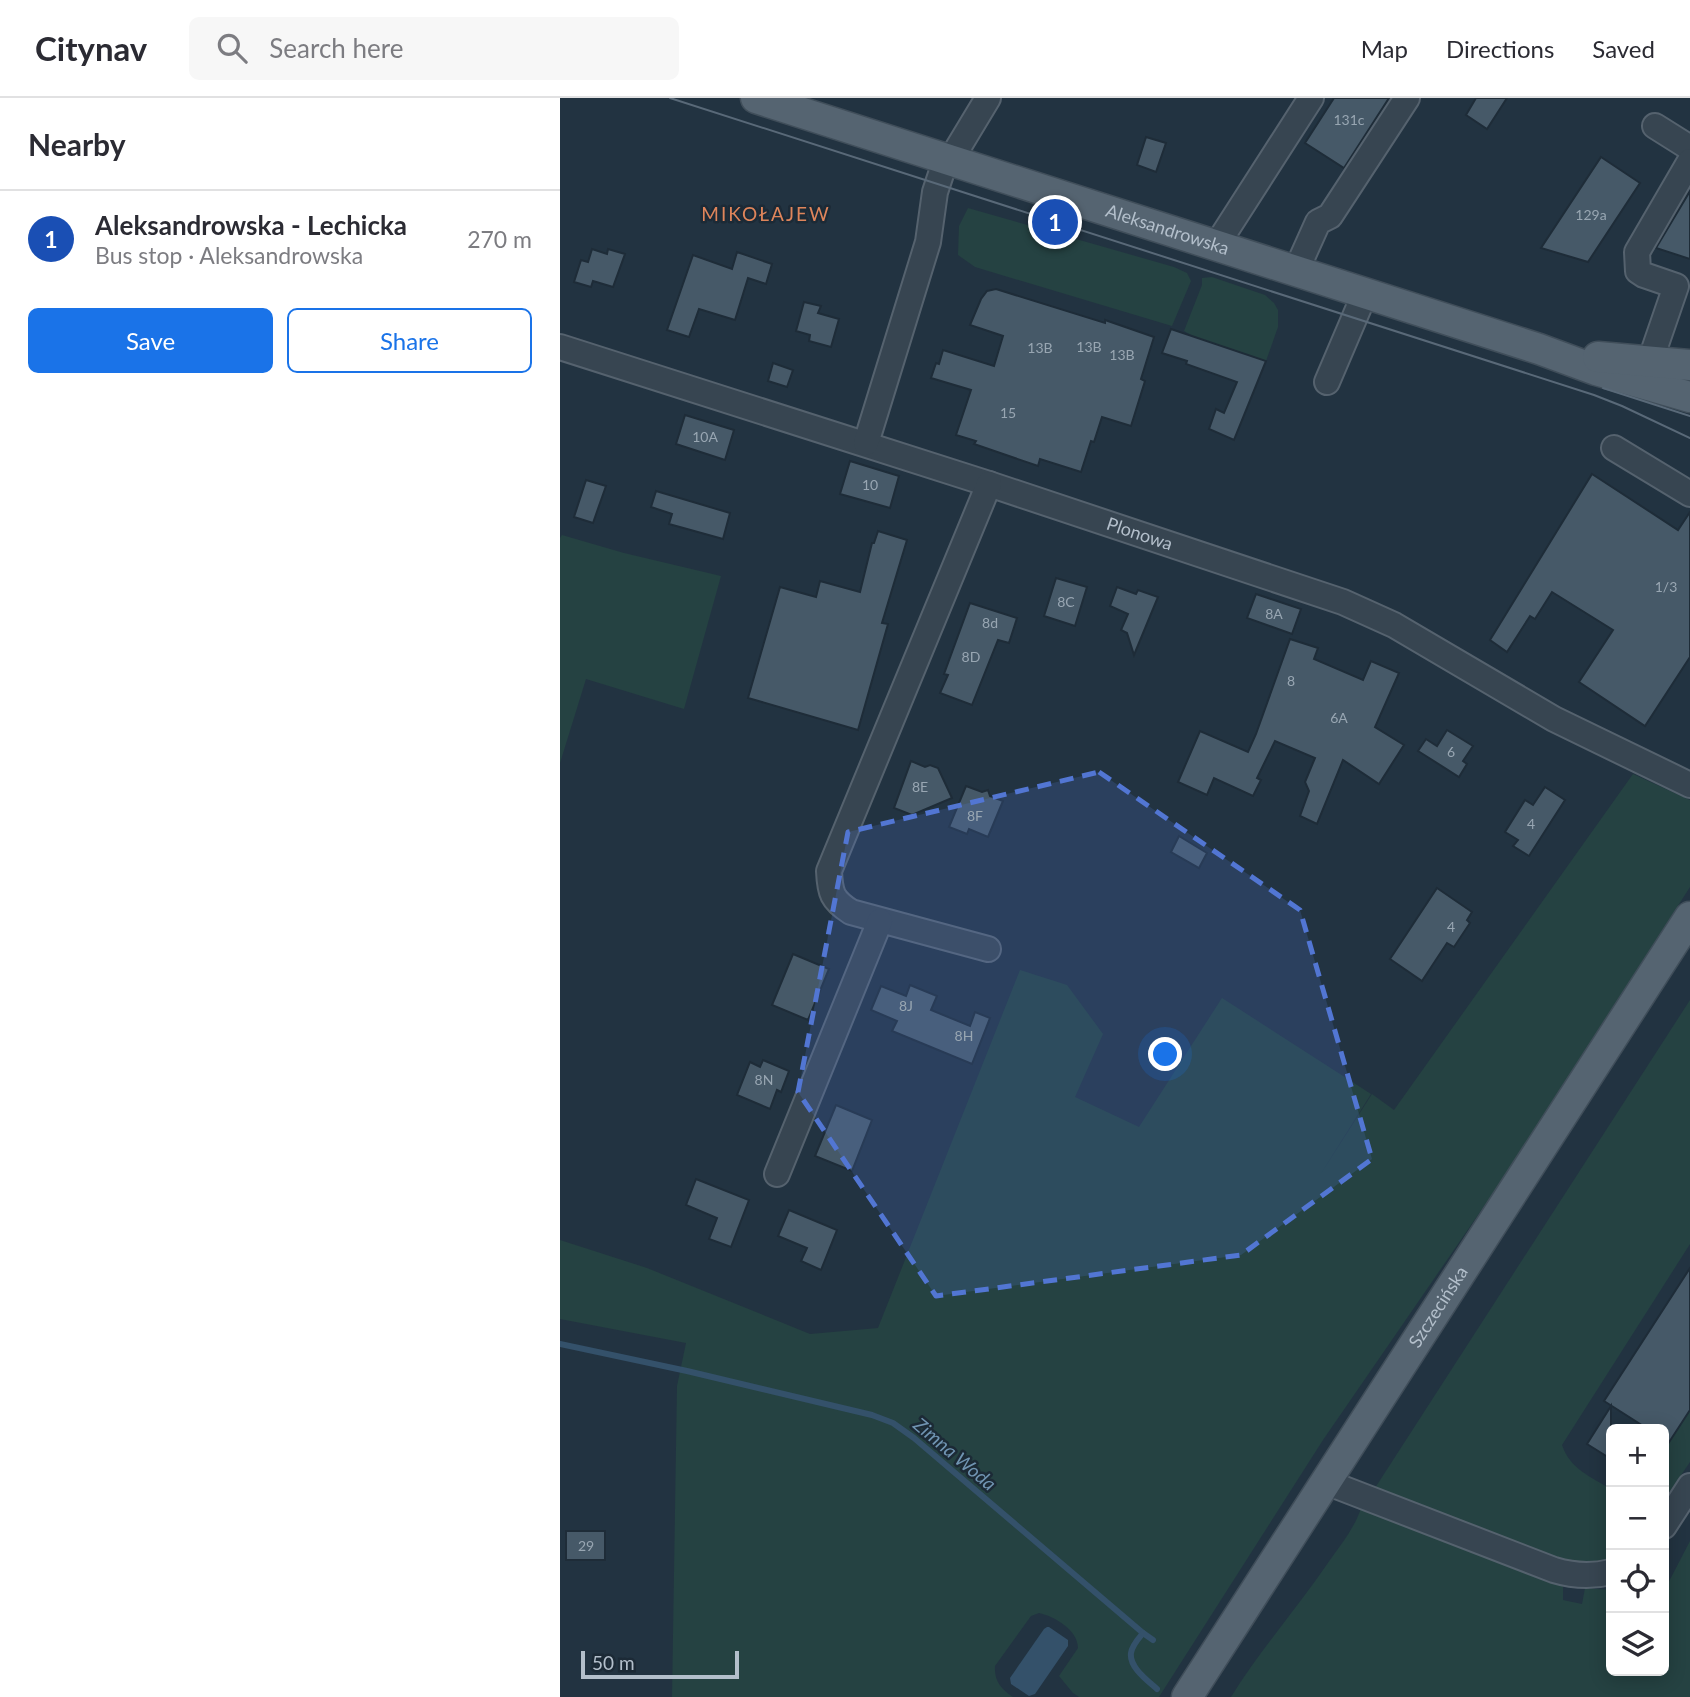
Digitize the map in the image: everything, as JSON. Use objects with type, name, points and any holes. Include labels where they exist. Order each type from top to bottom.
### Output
[{"type":"main road","name":"Aleksandrowska","points":[[756,98],[1539,349],[1596,370],[1651,373],[1690,365]]},
{"type":"main road","name":"Aleksandrowska","points":[[1651,373],[1690,397]]},
{"type":"main road","name":"Szczecińska","points":[[1187,1697],[1690,918]]},
{"type":"street","points":[[866,443],[928,242],[935,192],[948,160],[988,98]]},
{"type":"street","points":[[1216,246],[1311,98]]},
{"type":"street","points":[[1296,271],[1318,222],[1330,216],[1407,98]]},
{"type":"street","points":[[1655,126],[1690,148]]},
{"type":"street","points":[[1651,373],[1660,330],[1676,286],[1638,271],[1637,251],[1690,161]]},
{"type":"street","points":[[1326,382],[1365,293]]},
{"type":"street","name":"Plonowa","points":[[560,347],[866,443],[1366,611],[1554,719],[1690,785]]},
{"type":"street","points":[[1614,448],[1690,494]]},
{"type":"street","points":[[988,949],[851,912],[836,903],[830,888],[829,871],[989,484]]},
{"type":"street","points":[[777,1174],[880,921]]},
{"type":"street","points":[[1326,1482],[1554,1570],[1585,1576],[1606,1573]]},
{"type":"street","points":[[1674,1523],[1690,1486]]},
{"type":"highlighted area","points":[[1099,772],[1300,910],[1372,1159],[1241,1255],[936,1296],[798,1092],[848,832]]},
{"type":"green space","points":[[968,208],[1187,273],[1191,281],[1172,326],[975,267],[958,255],[959,226]]},
{"type":"green space","points":[[1212,277],[1265,295],[1274,303],[1278,310],[1278,327],[1266,361],[1184,331],[1202,285],[1202,278]]},
{"type":"green space","points":[[562,535],[721,576],[684,709],[586,679],[560,763],[560,538]]},
{"type":"green space","points":[[1633,774],[1690,800],[1690,887],[1500,1183],[1323,1440],[1159,1697],[1079,1697],[1073,1693],[1059,1676],[1078,1648],[1077,1641],[1064,1625],[1039,1613],[1031,1616],[995,1666],[999,1684],[1013,1697],[672,1697],[677,1386],[686,1343],[560,1319],[560,1240],[647,1268],[810,1334],[878,1328],[1020,970],[1067,985],[1103,1034],[1075,1097],[1139,1127],[1222,998],[1371,1094],[1320,1175],[1372,1094],[1394,1110]]},
{"type":"green space","points":[[1690,1000],[1690,1244],[1562,1445],[1576,1466],[1606,1486],[1606,1562],[1572,1566],[1375,1488]]},
{"type":"green space","points":[[1690,1410],[1690,1462],[1669,1491],[1669,1487],[1669,1442]]},
{"type":"green space","points":[[1361,1508],[1447,1543],[1560,1582],[1563,1587],[1563,1600],[1582,1604],[1585,1588],[1606,1590],[1606,1676],[1669,1676],[1669,1581],[1690,1541],[1690,1697],[1231,1697],[1355,1522]]},
{"type":"water","points":[[1047,1627],[1068,1640],[1068,1646],[1035,1694],[1029,1696],[1011,1684],[1010,1678]]},
{"type":"building","points":[[1334,98],[1389,98],[1344,168],[1305,143]]},
{"type":"building","points":[[1476,98],[1507,98],[1487,129],[1466,115]]},
{"type":"building","points":[[1146,137],[1166,143],[1156,172],[1137,165]]},
{"type":"building","points":[[1601,157],[1640,183],[1588,262],[1541,248]]},
{"type":"building","points":[[1690,191],[1690,259],[1656,248]]},
{"type":"building","points":[[592,249],[607,254],[608,249],[625,254],[613,287],[593,281],[591,287],[574,282],[581,260],[588,262]]},
{"type":"building","points":[[737,252],[772,264],[766,284],[748,278],[735,320],[699,309],[689,337],[667,330],[693,255],[732,269]]},
{"type":"building","points":[[996,289],[1154,337],[1141,379],[1145,381],[1131,426],[1102,417],[1081,472],[1040,459],[1038,466],[956,435],[971,390],[931,378],[943,350],[994,366],[1003,336],[970,325],[981,299],[987,291]]},
{"type":"building","points":[[804,302],[821,306],[818,313],[839,319],[831,347],[809,341],[810,335],[796,331]]},
{"type":"building","points":[[1171,329],[1266,361],[1234,440],[1209,429],[1216,409],[1224,413],[1237,382],[1162,353]]},
{"type":"building","points":[[773,363],[793,370],[787,387],[768,381]]},
{"type":"building","points":[[685,415],[734,430],[725,460],[676,444]]},
{"type":"building","points":[[850,461],[899,476],[890,508],[840,494]]},
{"type":"building","points":[[1592,474],[1678,530],[1690,512],[1690,657],[1645,726],[1579,682],[1613,630],[1552,592],[1535,619],[1530,616],[1507,652],[1490,640]]},
{"type":"building","points":[[586,480],[606,486],[593,523],[574,517]]},
{"type":"building","points":[[656,491],[730,513],[723,539],[669,524],[672,514],[651,507]]},
{"type":"building","points":[[878,531],[907,540],[882,623],[888,624],[858,730],[748,698],[780,587],[816,597],[820,581],[860,592],[872,543]]},
{"type":"building","points":[[1056,578],[1087,587],[1075,626],[1044,616]]},
{"type":"building","points":[[1117,587],[1136,594],[1138,590],[1158,597],[1134,655],[1127,633],[1121,630],[1128,614],[1110,606]]},
{"type":"building","points":[[1256,594],[1301,609],[1292,634],[1247,618]]},
{"type":"building","points":[[970,603],[1017,618],[1009,643],[998,640],[972,705],[940,693],[948,675],[944,674]]},
{"type":"building","points":[[1290,639],[1318,648],[1314,659],[1363,680],[1371,661],[1399,673],[1375,727],[1404,745],[1379,784],[1343,760],[1317,824],[1300,816],[1309,791],[1305,782],[1315,758],[1275,741],[1257,778],[1261,780],[1253,796],[1214,778],[1207,795],[1178,782],[1200,731],[1248,752]]},
{"type":"building","points":[[1447,730],[1473,746],[1463,761],[1467,764],[1459,777],[1418,751],[1426,739],[1437,746]]},
{"type":"building","points":[[911,761],[925,767],[930,765],[938,768],[952,798],[912,815],[894,808]]},
{"type":"building","points":[[966,786],[982,792],[988,790],[990,796],[1003,801],[988,837],[969,829],[967,834],[949,827]]},
{"type":"building","points":[[1545,787],[1565,800],[1529,856],[1513,846],[1518,840],[1505,832],[1525,800],[1533,805]]},
{"type":"building","points":[[1179,836],[1207,853],[1199,868],[1171,852]]},
{"type":"building","points":[[1437,888],[1472,912],[1467,920],[1470,923],[1454,947],[1447,943],[1422,981],[1390,959]]},
{"type":"building","points":[[793,954],[829,969],[808,1020],[772,1005]]},
{"type":"building","points":[[910,985],[937,996],[931,1010],[970,1026],[975,1012],[990,1018],[972,1064],[892,1031],[897,1021],[871,1010],[881,986],[906,996]]},
{"type":"building","points":[[763,1060],[789,1071],[781,1092],[777,1090],[770,1109],[737,1095],[750,1062],[760,1067]]},
{"type":"building","points":[[836,1105],[872,1120],[852,1171],[815,1156]]},
{"type":"building","points":[[696,1179],[749,1200],[731,1247],[709,1239],[717,1218],[686,1205]]},
{"type":"building","points":[[789,1210],[837,1230],[821,1270],[801,1261],[807,1248],[778,1236]]},
{"type":"building","points":[[1690,1268],[1690,1410],[1669,1442],[1669,1424],[1640,1424],[1604,1401]]},
{"type":"building","points":[[1611,1406],[1611,1424],[1606,1424],[1606,1456],[1587,1444]]},
{"type":"building","points":[[566,1531],[605,1531],[605,1560],[566,1560]]},
{"type":"waterway","name":"Zimna Woda","points":[[560,1344],[687,1371],[872,1415],[893,1423],[1143,1633],[1133,1647],[1131,1658],[1140,1673],[1157,1689]]},
{"type":"waterway","points":[[1143,1633],[1153,1640]]},
{"type":"tram line","points":[[670,98],[1594,395],[1690,438]]},
{"type":"tram line","points":[[1603,388],[1690,416]]},
{"type":"place","name":"Aleksandrowska - Lechicka","points":[[1055,222]]},
{"type":"district","name":"MIKOŁAJEW","points":[[766,214]]}]
